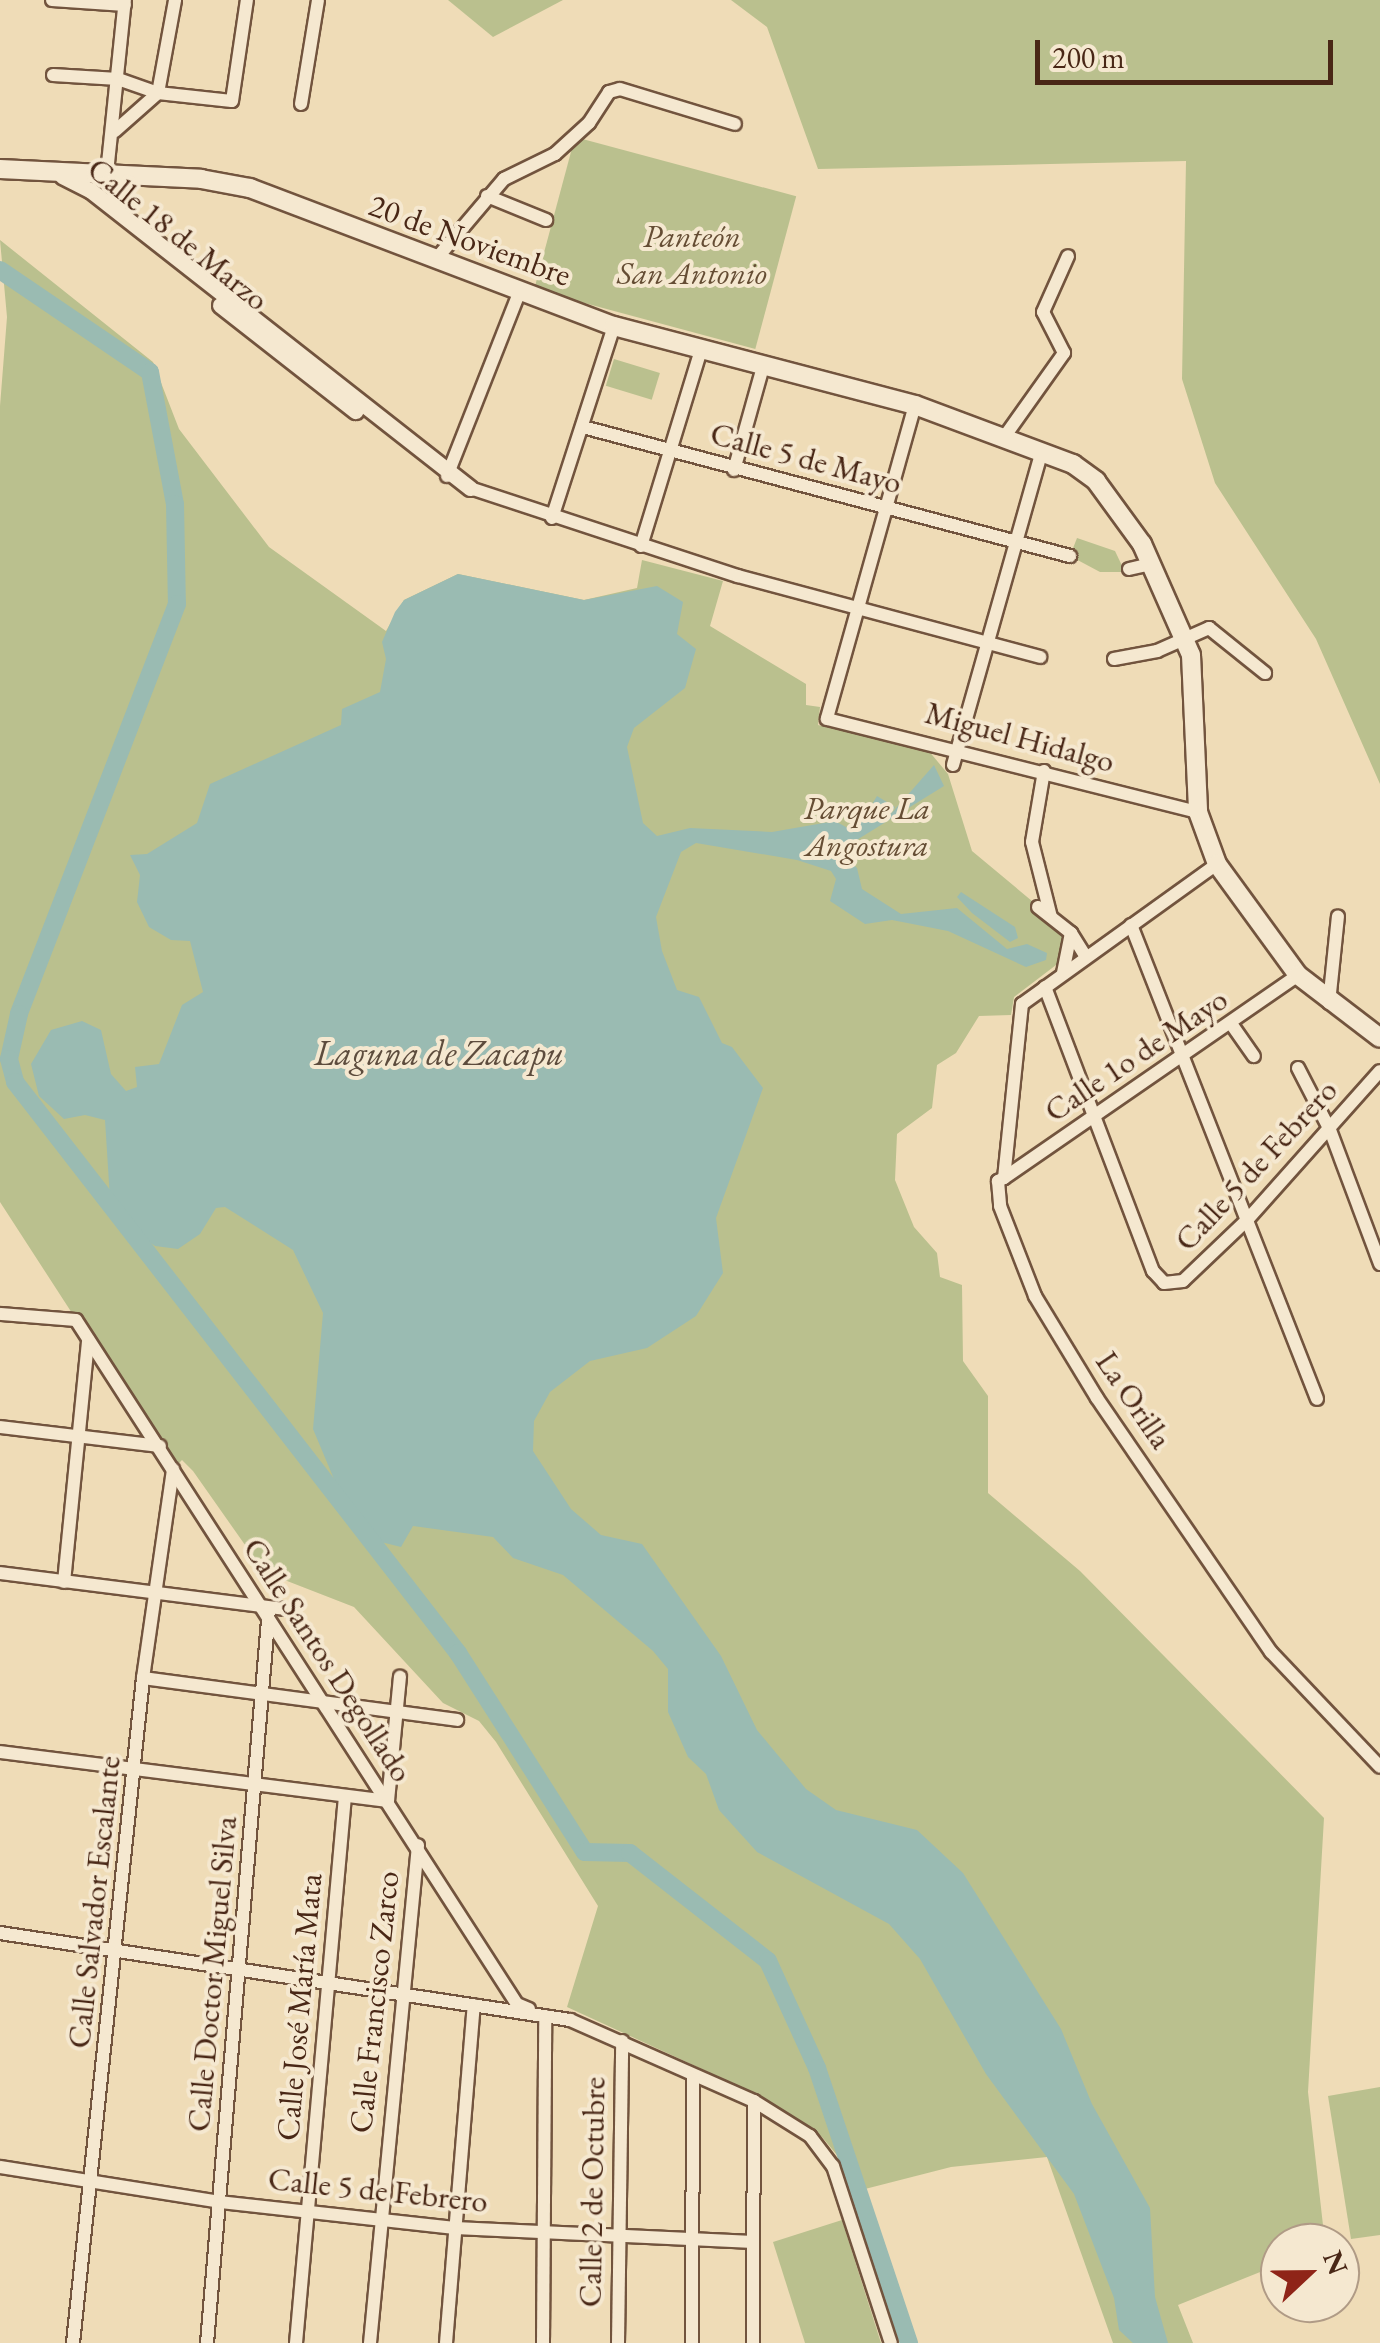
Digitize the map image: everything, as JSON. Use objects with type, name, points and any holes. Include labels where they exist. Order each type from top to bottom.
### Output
[{"type":"main road","name":"20 de Noviembre","points":[[0,169],[62,176],[102,173],[250,188],[614,326],[915,406],[1005,436],[1042,450],[1096,481],[1150,564],[1186,640],[1196,693],[1198,812],[1217,864],[1298,975],[1330,1004],[1380,1038]]},
{"type":"street","points":[[52,0],[125,2],[113,134],[102,173]]},
{"type":"street","points":[[113,134],[158,93],[176,0]]},
{"type":"street","points":[[53,76],[118,79],[158,93],[232,101],[247,0]]},
{"type":"street","points":[[301,104],[318,0]]},
{"type":"street","points":[[102,173],[118,79]]},
{"type":"street","points":[[437,258],[504,178],[555,154],[589,123],[608,92],[620,89],[735,124]]},
{"type":"street","name":"Calle 18 de Marzo","points":[[62,176],[90,190],[470,488],[552,518],[856,610],[1040,656]]},
{"type":"street","points":[[486,196],[546,220]]},
{"type":"street","points":[[1005,436],[1064,352],[1044,312],[1068,256]]},
{"type":"street","points":[[448,473],[520,292]]},
{"type":"street","points":[[552,518],[614,326]]},
{"type":"street","points":[[641,546],[701,350]]},
{"type":"street","points":[[734,470],[763,368]]},
{"type":"street","points":[[856,610],[915,406]]},
{"type":"street","name":"Calle 5 de Mayo","points":[[583,426],[734,470],[1070,556]]},
{"type":"street","points":[[952,757],[1042,450]]},
{"type":"street","points":[[1129,570],[1150,564]]},
{"type":"street","name":"Miguel Hidalgo","points":[[856,610],[827,719],[952,757],[1044,771],[1198,812]]},
{"type":"street","points":[[1114,658],[1186,640],[1209,628],[1265,674]]},
{"type":"street","points":[[1044,771],[1032,842],[1051,917]]},
{"type":"street","points":[[1097,1116],[1045,987],[1217,864]]},
{"type":"street","points":[[1038,907],[1072,934],[1086,957]]},
{"type":"street","points":[[1330,1004],[1338,916]]},
{"type":"street","points":[[1131,926],[1317,1399]]},
{"type":"street","points":[[1063,973],[1072,934]]},
{"type":"street","name":"Calle 1o de Mayo","points":[[1004,1178],[1232,1025],[1298,975]]},
{"type":"street","name":"La Orilla","points":[[1045,987],[1022,1004],[1004,1178],[998,1182],[1000,1206],[1036,1296],[1098,1398],[1271,1652],[1380,1767]]},
{"type":"street","points":[[1232,1025],[1254,1056]]},
{"type":"street","points":[[1298,1068],[1330,1130],[1380,1264]]},
{"type":"street","name":"Calle 5 de Febrero","points":[[1097,1116],[1153,1272],[1164,1284],[1183,1282],[1248,1220],[1380,1071]]},
{"type":"street","name":"Calle Santos Degollado","points":[[0,1314],[76,1320],[328,1703],[418,1845],[512,2007]]},
{"type":"street","points":[[64,1582],[88,1340]]},
{"type":"street","points":[[0,1427],[160,1446]]},
{"type":"street","name":"Calle Salvador Escalante","points":[[73,2343],[138,1769],[144,1678],[173,1469]]},
{"type":"street","points":[[0,1573],[284,1608]]},
{"type":"street","name":"Calle Doctor Miguel Silva","points":[[207,2343],[242,1968],[262,1692],[264,1607]]},
{"type":"street","points":[[0,1752],[388,1801],[400,1676]]},
{"type":"street","points":[[144,1678],[457,1720]]},
{"type":"street","name":"Calle José María Mata","points":[[296,2343],[345,1796]]},
{"type":"street","name":"Calle Francisco Zarco","points":[[370,2343],[399,1994],[418,1845]]},
{"type":"street","points":[[0,1933],[474,2005],[512,2007],[622,2041],[693,2077],[754,2100],[800,2128],[833,2166],[891,2343]]},
{"type":"street","points":[[446,2343],[474,2005]]},
{"type":"street","points":[[542,2343],[546,2016]]},
{"type":"street","name":"Calle 2 de Octubre","points":[[618,2343],[622,2041]]},
{"type":"street","points":[[692,2343],[693,2077]]},
{"type":"street","points":[[753,2343],[754,2100]]},
{"type":"street","name":"Calle 5 de Febrero","points":[[0,2167],[220,2202],[456,2228],[753,2242]]},
{"type":"green space","points":[[448,0],[563,0],[493,37]]},
{"type":"green space","points":[[731,0],[1380,0],[1380,784],[1316,639],[1215,483],[1182,379],[1186,161],[818,169],[767,27]]},
{"type":"green space","name":"Panteón San Antonio","points":[[575,137],[796,196],[755,349],[534,290]]},
{"type":"green space","name":"Parque La Angostura","points":[[0,240],[153,362],[179,429],[269,547],[386,631],[404,600],[458,574],[584,600],[637,588],[642,560],[723,581],[710,626],[806,684],[806,705],[820,707],[818,725],[928,750],[948,774],[972,851],[1068,931],[1060,962],[1014,997],[1011,1015],[979,1016],[956,1053],[937,1065],[932,1108],[897,1134],[895,1180],[914,1227],[937,1253],[940,1277],[962,1285],[963,1361],[988,1396],[988,1493],[1080,1571],[1324,1818],[1308,2092],[1323,2223],[1260,2223],[1260,2272],[1178,2305],[1193,2343],[1113,2343],[1047,2157],[951,2167],[865,2189],[822,2137],[704,2070],[567,2007],[598,1906],[496,1742],[479,1721],[443,1703],[354,1607],[264,1572],[193,1471],[182,1460],[173,1469],[0,1202],[0,406],[7,317]]},
{"type":"green space","points":[[614,359],[660,373],[652,400],[606,386]]},
{"type":"green space","points":[[1077,538],[1115,551],[1125,572],[1100,572],[1070,556]]},
{"type":"green space","points":[[1380,2087],[1380,2235],[1360,2238],[1360,2223],[1348,2223],[1328,2096]]},
{"type":"green space","points":[[842,2220],[881,2343],[805,2343],[773,2242]]},
{"type":"water","name":"Laguna de Zacapu","points":[[458,574],[584,600],[657,586],[683,602],[677,634],[696,649],[685,688],[634,728],[627,747],[643,823],[657,836],[690,828],[772,832],[835,821],[855,832],[877,796],[895,807],[890,815],[934,765],[944,786],[847,846],[846,859],[857,868],[862,889],[901,914],[957,908],[1007,949],[1027,944],[1047,953],[1046,960],[1026,967],[948,931],[892,920],[865,924],[830,901],[836,879],[831,871],[797,860],[696,843],[681,852],[656,917],[662,951],[677,990],[699,997],[722,1043],[732,1047],[763,1088],[716,1218],[723,1273],[696,1316],[647,1348],[590,1361],[550,1392],[534,1421],[533,1451],[571,1509],[601,1535],[642,1544],[721,1656],[757,1730],[806,1789],[836,1810],[917,1830],[963,1873],[1061,2029],[1092,2104],[1150,2208],[1155,2297],[1168,2343],[1133,2343],[1119,2330],[1114,2298],[1074,2194],[986,2074],[920,1959],[889,1924],[757,1852],[719,1810],[706,1774],[688,1757],[668,1712],[668,1669],[653,1651],[563,1575],[513,1558],[493,1537],[413,1526],[401,1547],[381,1542],[339,1491],[313,1429],[323,1313],[293,1250],[225,1207],[216,1208],[200,1234],[178,1249],[155,1246],[129,1227],[110,1199],[105,1120],[85,1115],[64,1119],[39,1096],[31,1064],[51,1030],[82,1021],[101,1030],[111,1074],[126,1091],[137,1087],[135,1067],[159,1064],[182,1005],[203,992],[190,941],[171,940],[149,927],[137,902],[140,875],[130,855],[147,854],[197,823],[210,784],[341,725],[342,709],[380,692],[386,659],[382,642],[395,612],[404,600]]},
{"type":"water","points":[[961,892],[1015,927],[1018,938],[1010,942],[972,913],[957,897]]},
{"type":"waterway","points":[[0,270],[150,372],[175,504],[177,604],[19,1014],[9,1059],[15,1082],[458,1653],[585,1852],[630,1853],[768,1961],[817,2068],[909,2343]]}]
